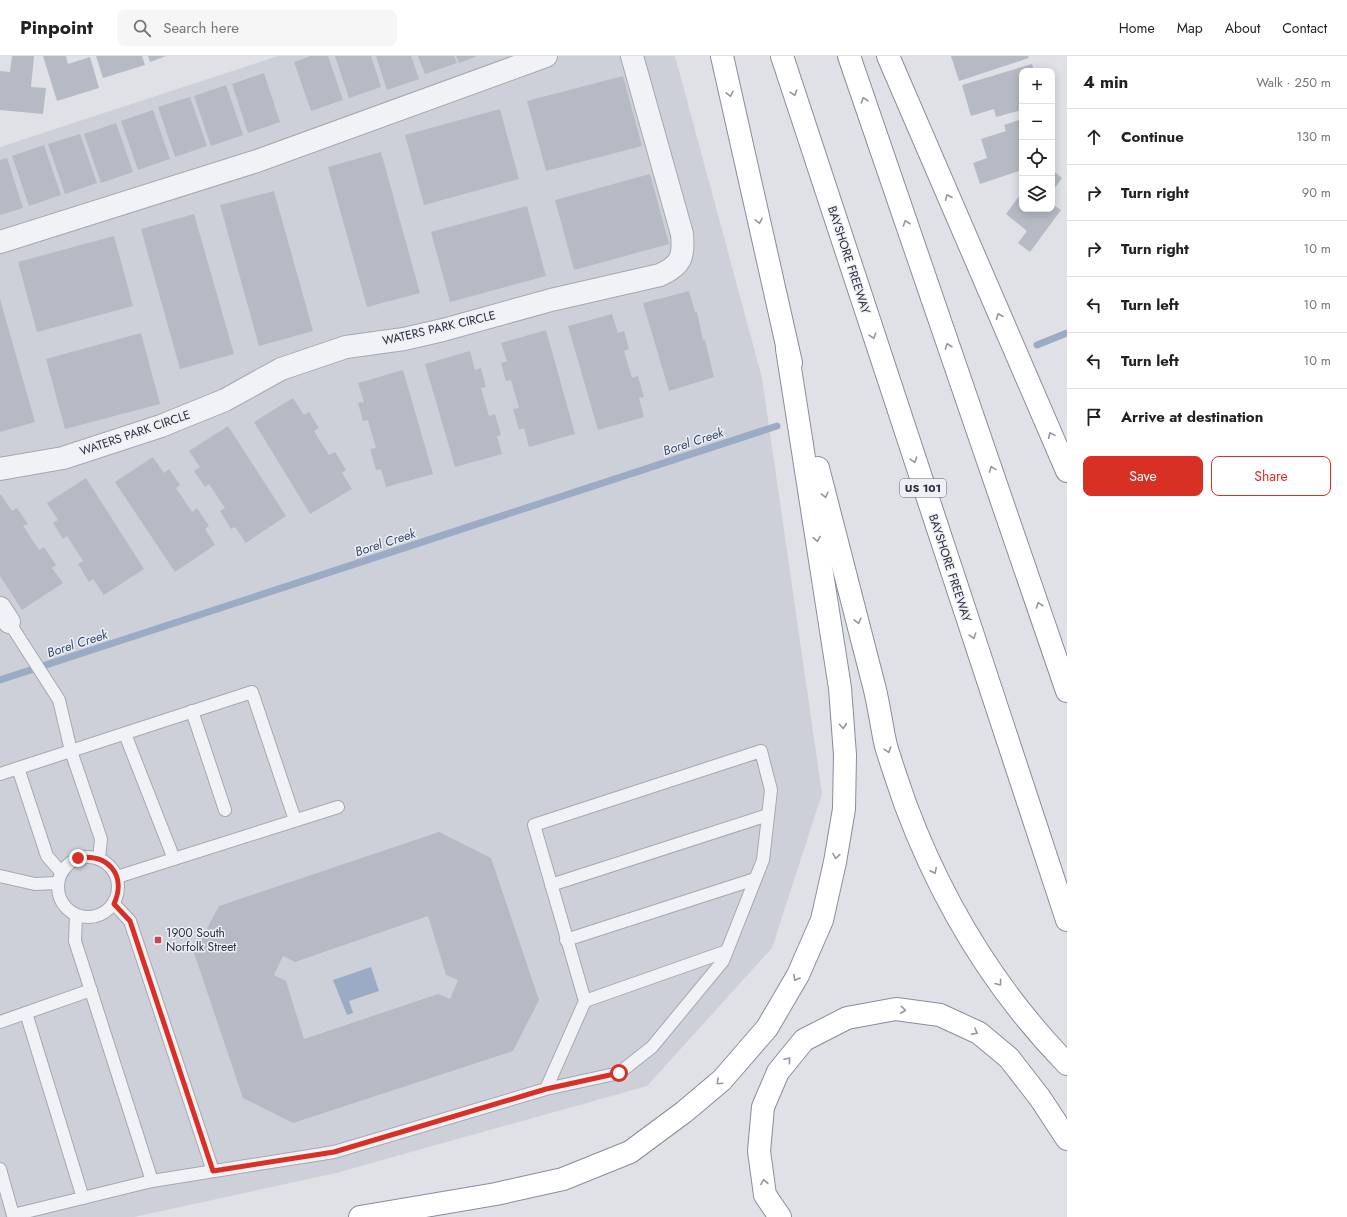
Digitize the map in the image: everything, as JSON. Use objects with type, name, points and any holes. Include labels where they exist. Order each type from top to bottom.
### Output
[{"type":"highway","points":[[722,56],[787,349],[874,684],[886,746],[906,805],[927,857],[954,911],[986,965],[1014,1004],[1067,1064]]},
{"type":"highway","name":"BAYSHORE FREEWAY","points":[[782,56],[1067,920]]},
{"type":"highway","points":[[849,56],[1067,691]]},
{"type":"highway","points":[[888,56],[1067,471]]},
{"type":"highway","points":[[360,1217],[496,1194],[563,1180],[630,1152],[684,1112],[722,1080],[767,1028],[798,974],[822,920],[836,862],[844,809],[845,756],[840,688],[787,349]]},
{"type":"highway","points":[[1051,642],[1067,662]]},
{"type":"highway","points":[[780,1217],[766,1195],[759,1152],[763,1107],[778,1072],[804,1040],[847,1018],[896,1010],[940,1015],[979,1033],[1009,1058],[1040,1098],[1067,1139]]},
{"type":"street","points":[[0,242],[257,161],[546,56]]},
{"type":"street","name":"WATERS PARK CIRCLE","points":[[0,469],[63,458],[161,426],[225,400],[281,369],[346,347],[443,330],[551,300],[660,275],[672,270],[679,262],[683,250],[682,234],[632,56]]},
{"type":"lane","points":[[3,615],[59,700],[71,751],[101,840],[99,859]]},
{"type":"lane","points":[[0,774],[252,692],[295,820]]},
{"type":"lane","points":[[192,711],[225,810]]},
{"type":"lane","points":[[124,734],[174,859]]},
{"type":"lane","points":[[0,1170],[14,1215],[152,1181],[334,1152],[546,1089],[619,1073],[652,1047],[723,961],[763,860],[771,790],[761,751],[534,825],[566,940],[585,1001],[546,1089]]},
{"type":"lane","points":[[18,768],[47,856],[62,872]]},
{"type":"lane","points":[[117,877],[338,806]]},
{"type":"lane","points":[[551,885],[768,815]]},
{"type":"lane","points":[[88,857],[99,859],[110,866],[117,877],[119,886],[114,904],[107,912],[97,917],[86,918],[76,916],[65,908],[59,896],[57,883],[62,872],[69,864],[78,858],[88,857]]},
{"type":"lane","points":[[0,876],[35,884],[57,883]]},
{"type":"lane","points":[[566,940],[755,879]]},
{"type":"lane","points":[[114,904],[130,921],[213,1171]]},
{"type":"lane","points":[[76,916],[74,941],[152,1181]]},
{"type":"lane","points":[[585,1001],[727,951]]},
{"type":"lane","points":[[0,1022],[90,990]]},
{"type":"lane","points":[[26,1013],[83,1198]]},
{"type":"shaded area","points":[[278,56],[675,56],[762,378],[822,794],[772,948],[647,1086],[336,1173],[134,1217],[0,1217],[0,147]]},
{"type":"water","points":[[371,967],[379,991],[349,1001],[353,1013],[347,1015],[333,980]]},
{"type":"building","points":[[12,56],[34,56],[31,87],[46,88],[43,114],[0,110],[0,71],[10,72]]},
{"type":"building","points":[[43,56],[66,56],[68,64],[90,57],[99,88],[57,101]]},
{"type":"building","points":[[96,56],[142,56],[145,65],[103,78]]},
{"type":"building","points":[[148,56],[166,56],[150,62]]},
{"type":"building","points":[[311,56],[328,56],[343,100],[311,111],[294,62]]},
{"type":"building","points":[[335,56],[371,56],[381,87],[349,98]]},
{"type":"building","points":[[376,56],[411,56],[419,79],[387,90]]},
{"type":"building","points":[[418,56],[454,56],[457,63],[425,74]]},
{"type":"building","points":[[456,56],[477,56],[459,63]]},
{"type":"building","points":[[951,56],[1028,56],[1029,58],[959,81]]},
{"type":"building","points":[[1032,64],[1033,68],[1019,68],[1019,111],[996,117],[994,109],[971,116],[962,85]]},
{"type":"building","points":[[264,73],[280,122],[248,133],[232,84]]},
{"type":"building","points":[[623,76],[642,146],[546,171],[527,101]]},
{"type":"building","points":[[226,85],[243,135],[211,146],[194,96]]},
{"type":"building","points":[[190,97],[207,146],[175,157],[158,107]]},
{"type":"building","points":[[500,109],[519,179],[424,205],[405,135]]},
{"type":"building","points":[[153,110],[170,159],[138,170],[121,121]]},
{"type":"building","points":[[1019,120],[1019,171],[980,184],[973,163],[987,158],[981,139],[1006,131],[1004,125]]},
{"type":"building","points":[[116,123],[133,172],[101,183],[84,134]]},
{"type":"building","points":[[80,134],[97,183],[65,194],[48,144]]},
{"type":"building","points":[[44,145],[61,195],[29,206],[12,156]]},
{"type":"building","points":[[381,152],[420,293],[367,307],[328,167]]},
{"type":"building","points":[[7,158],[23,208],[0,215],[0,160]]},
{"type":"building","points":[[1055,172],[1062,178],[1055,188]]},
{"type":"building","points":[[650,174],[669,244],[574,270],[555,200]]},
{"type":"building","points":[[274,191],[313,331],[259,346],[220,205]]},
{"type":"building","points":[[1019,196],[1019,212],[1055,212],[1055,206],[1061,210],[1030,252],[1018,243],[1027,231],[1006,214]]},
{"type":"building","points":[[527,206],[546,276],[450,302],[431,232]]},
{"type":"building","points":[[194,214],[234,354],[180,369],[141,229]]},
{"type":"building","points":[[114,236],[133,306],[37,332],[18,262]]},
{"type":"building","points":[[689,291],[695,312],[697,312],[703,340],[705,340],[714,377],[669,391],[643,303]]},
{"type":"building","points":[[0,299],[35,422],[0,432]]},
{"type":"building","points":[[612,314],[618,333],[624,331],[629,349],[624,351],[632,378],[638,376],[644,397],[639,398],[644,417],[598,430],[568,326]]},
{"type":"building","points":[[546,330],[575,434],[529,447],[524,428],[519,430],[513,409],[519,408],[511,380],[506,381],[501,363],[507,361],[501,343]]},
{"type":"building","points":[[141,333],[160,404],[65,429],[46,359]]},
{"type":"building","points":[[470,351],[475,370],[481,368],[486,387],[481,388],[489,416],[495,414],[501,435],[497,436],[502,454],[455,467],[425,364]]},
{"type":"building","points":[[403,370],[433,474],[386,487],[381,469],[376,470],[370,449],[376,448],[368,420],[363,421],[358,403],[364,402],[358,383]]},
{"type":"building","points":[[293,398],[304,415],[309,412],[319,428],[314,431],[329,455],[335,452],[346,470],[342,473],[352,489],[310,514],[254,422]]},
{"type":"building","points":[[228,426],[286,516],[246,543],[235,527],[231,529],[220,511],[225,508],[209,484],[205,487],[194,471],[200,467],[189,451]]},
{"type":"building","points":[[153,457],[164,473],[169,469],[180,485],[176,488],[192,512],[197,508],[209,526],[205,529],[215,545],[175,572],[115,482]]},
{"type":"building","points":[[86,478],[144,569],[104,595],[93,579],[89,582],[78,564],[83,561],[67,536],[63,539],[53,523],[58,520],[47,503]]},
{"type":"building","points":[[0,495],[12,511],[17,508],[28,524],[23,526],[39,550],[44,547],[56,565],[52,568],[63,583],[22,610],[0,576]]},
{"type":"building","points":[[439,832],[491,858],[539,1000],[513,1051],[293,1123],[243,1098],[194,953],[219,906]],"holes":[[[428,916],[446,975],[458,980],[450,999],[438,994],[304,1039],[286,981],[274,975],[283,956],[295,962]]]},
{"type":"waterway","name":"Borel Creek","points":[[1037,345],[1067,333]]},
{"type":"waterway","name":"Borel Creek","points":[[0,680],[777,426]]},
{"type":"place","name":"1900 South Norfolk Street","points":[[158,940]]},
{"type":"route","points":[[78,858],[88,857],[99,859],[110,866],[117,877],[119,886],[118,896],[114,904],[130,921],[213,1171],[334,1152],[546,1089],[619,1073]]}]
